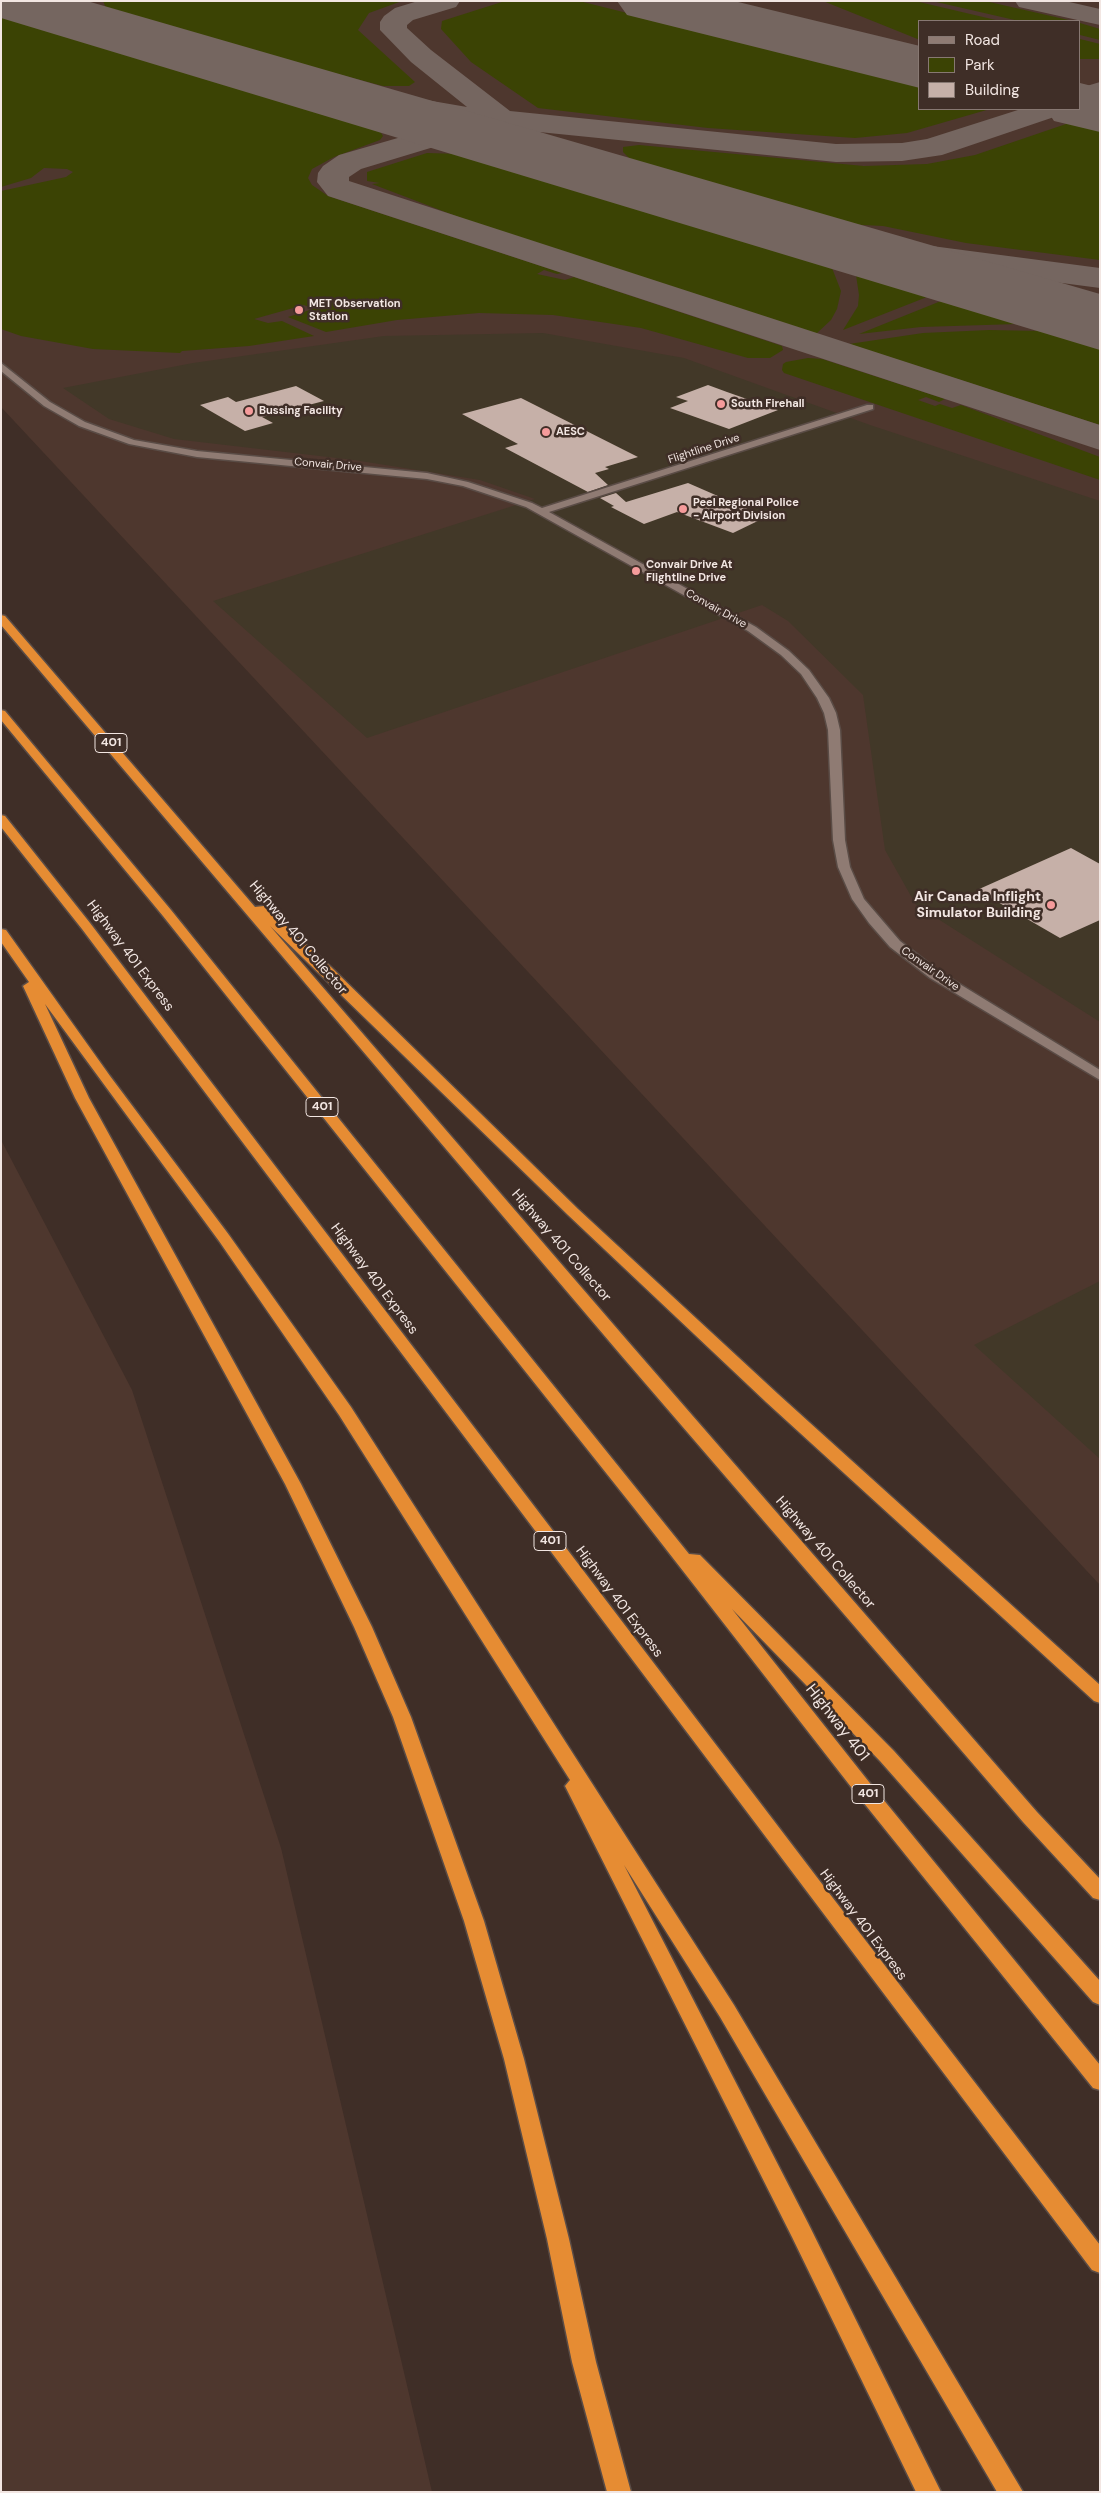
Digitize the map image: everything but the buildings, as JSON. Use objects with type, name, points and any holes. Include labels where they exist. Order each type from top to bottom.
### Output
[{"type":"highway","name":"Highway 401 Collector","points":[[1,618],[219,870],[323,996],[1017,1802],[1100,1892]]},
{"type":"highway","name":"401","points":[[1,713],[167,913],[640,1504]]},
{"type":"highway","name":"Highway 401 Express","points":[[1,819],[92,934],[794,1863],[1100,2263]]},
{"type":"highway","points":[[219,870],[326,970],[573,1212],[779,1404],[1100,1696]]},
{"type":"highway","points":[[1,933],[105,1080],[224,1238],[344,1410],[727,2011],[1011,2492]]},
{"type":"highway","points":[[15,953],[82,1098],[293,1484],[363,1627],[402,1717],[474,1921],[514,2059],[558,2239],[584,2362],[618,2492]]},
{"type":"highway","points":[[640,1504],[887,1756],[1100,1996]]},
{"type":"highway","name":"Highway 401","points":[[640,1504],[862,1787],[1100,2081]]},
{"type":"highway","points":[[533,1707],[800,2230],[929,2492]]},
{"type":"street","name":"Convair Drive","points":[[1,366],[47,404],[82,424],[132,442],[197,454],[427,476],[465,484],[544,511],[752,630],[795,662],[815,685],[830,714],[834,730],[839,840],[844,867],[858,899],[873,920],[895,944],[934,975],[1100,1076]]},
{"type":"street","name":"Flightline Drive","points":[[544,511],[870,407]]},
{"type":"shaded area","points":[[1,1],[1100,1],[1100,1585],[1,407]]},
{"type":"shaded area","points":[[543,333],[684,358],[870,425],[1100,501],[1100,1022],[916,905],[885,850],[863,695],[788,621],[762,605],[367,738],[213,601],[535,499],[480,480],[354,460],[174,439],[109,419],[63,388],[193,363],[384,336]]},
{"type":"shaded area","points":[[1,1140],[132,1390],[281,1848],[432,2492],[1,2492]]},
{"type":"shaded area","points":[[1100,1281],[1100,1459],[974,1345]]},
{"type":"green space","points":[[103,1],[402,1],[369,13],[358,30],[415,82],[409,86],[383,86],[255,52],[106,8]]},
{"type":"green space","points":[[505,1],[579,1],[918,86],[918,110],[987,110],[907,133],[855,138],[708,128],[538,108],[471,62],[441,29],[442,21]]},
{"type":"green space","points":[[823,1],[915,1],[996,20],[918,20],[918,39]]},
{"type":"green space","points":[[932,1],[985,1],[1069,20],[1015,20]]},
{"type":"green space","points":[[1,16],[379,130],[383,136],[380,140],[334,157],[312,169],[308,178],[312,185],[328,196],[562,273],[557,274],[544,270],[537,274],[565,280],[574,277],[782,346],[783,350],[770,358],[748,358],[641,328],[553,315],[479,313],[397,320],[326,332],[288,317],[313,309],[304,305],[254,319],[268,323],[282,321],[314,336],[249,346],[182,351],[180,353],[93,349],[21,336],[1,329],[1,191],[66,177],[73,172],[67,169],[44,168],[31,178],[1,187]]},
{"type":"green space","points":[[1081,23],[1100,29],[1100,40],[1081,35]]},
{"type":"green space","points":[[1081,39],[1100,44],[1100,59],[1081,59]]},
{"type":"green space","points":[[1069,123],[1100,130],[1100,260],[966,243],[883,226],[844,224],[631,160],[623,152],[623,147],[639,145],[864,166],[927,164],[975,155]]},
{"type":"green space","points":[[427,153],[459,154],[832,268],[841,291],[837,309],[831,320],[816,334],[469,221],[372,184],[380,183],[367,181],[367,172]]},
{"type":"green space","points":[[856,275],[927,297],[843,330],[858,306],[859,295]]},
{"type":"green space","points":[[941,301],[1017,324],[921,327],[859,334]]},
{"type":"green space","points":[[989,330],[1041,331],[1100,349],[1100,425],[849,344],[923,333]]},
{"type":"green space","points":[[808,358],[822,359],[945,399],[939,402],[926,397],[918,400],[935,406],[940,404],[952,408],[961,405],[1100,457],[1100,480],[784,373],[782,370],[783,364],[786,362]]},
{"type":"taxiway","points":[[42,1],[113,31]]},
{"type":"taxiway","points":[[447,1],[404,14],[393,22],[394,30],[421,56],[501,119]]},
{"type":"taxiway","points":[[1028,1],[1100,17]]},
{"type":"taxiway","points":[[760,28],[850,47],[918,57]]},
{"type":"taxiway","points":[[256,73],[380,101],[462,115],[501,119]]},
{"type":"taxiway","points":[[1081,98],[1100,91]]},
{"type":"taxiway","points":[[501,119],[836,153],[902,152],[931,148],[1047,110]]},
{"type":"taxiway","points":[[501,119],[523,136],[618,180]]},
{"type":"taxiway","points":[[469,127],[350,162],[334,173],[333,182],[339,189],[1100,438]]},
{"type":"taxiway","points":[[776,227],[909,253],[1100,278]]},
{"type":"runway","points":[[14,1],[1100,323]]},
{"type":"runway","points":[[650,1],[918,67]]},
{"type":"runway","points":[[1081,105],[1100,110]]},
{"type":"place","name":"MET Observation Station","points":[[299,310]]},
{"type":"place","name":"South Firehall","points":[[721,404]]},
{"type":"place","name":"Bussing Facility","points":[[249,411]]},
{"type":"place","name":"AESC","points":[[546,432]]},
{"type":"place","name":"Peel Regional Police - Airport Division","points":[[683,509]]},
{"type":"place","name":"Convair Drive At Flightline Drive","points":[[636,571]]},
{"type":"place","name":"Air Canada Inflight Simulator Building","points":[[1051,905]]}]
